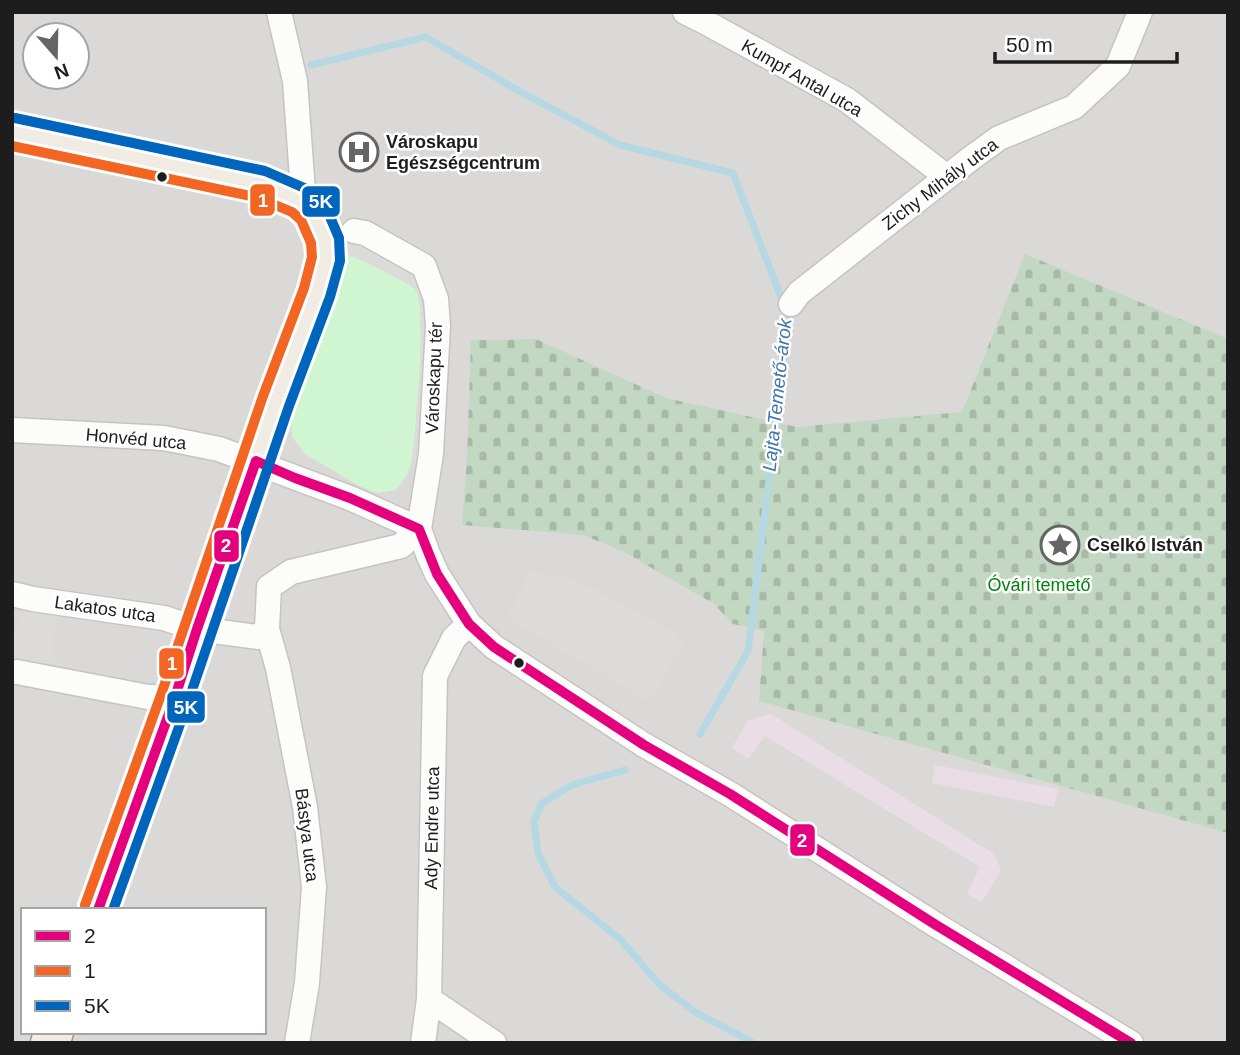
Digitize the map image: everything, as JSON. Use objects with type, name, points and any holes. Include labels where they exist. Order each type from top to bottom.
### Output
[{"type":"main road","points":[[12,132],[260,184],[300,200],[313,212],[325,240],[326,259],[317,292],[197,629],[176,697],[99,908]]},
{"type":"street","points":[[279,12],[295,81],[303,192],[300,200]]},
{"type":"street","name":"Kumpf Antal utca","points":[[685,12],[847,100],[947,177]]},
{"type":"street","name":"Zichy Mihály utca","points":[[791,304],[799,293],[999,138],[1074,107],[1118,66],[1140,12]]},
{"type":"street","name":"Városkapu tér","points":[[354,231],[365,233],[424,266],[436,299],[438,327],[431,454],[419,528],[437,574],[469,624],[494,647],[645,745],[730,794],[936,925],[1131,1043]]},
{"type":"street","name":"Honvéd utca","points":[[12,430],[164,438],[219,449],[256,461]]},
{"type":"street","points":[[197,629],[258,637],[267,629],[269,587],[291,572],[401,546],[419,528],[256,461]]},
{"type":"street","name":"Lakatos utca","points":[[12,594],[164,618],[197,629]]},
{"type":"street","name":"Ady Endre utca","points":[[423,1043],[429,999],[435,676],[454,638],[469,624]]},
{"type":"street","name":"Bástya utca","points":[[267,629],[278,668],[305,807],[314,887],[307,983],[297,1043]]},
{"type":"street","points":[[17,672],[148,697],[176,697]]},
{"type":"street","points":[[429,999],[494,1043]]},
{"type":"shaded area","points":[[12,12],[1228,12],[1228,1043],[12,1043]]},
{"type":"shaded area","points":[[354,231],[424,266],[436,299],[426,481],[410,467],[421,351],[420,298],[415,288],[346,254]]},
{"type":"shaded area","points":[[530,572],[568,578],[591,587],[675,633],[684,643],[649,701],[507,618]]},
{"type":"shaded area","points":[[24,605],[57,610],[51,669],[12,663],[12,644]]},
{"type":"shaded area","points":[[771,714],[994,854],[1001,870],[982,902],[967,894],[980,867],[765,736],[748,759],[732,748],[748,720]]},
{"type":"shaded area","points":[[935,765],[1058,789],[1054,807],[932,783]]},
{"type":"green space","points":[[347,254],[413,287],[420,303],[419,378],[413,455],[409,471],[396,490],[378,493],[359,486],[305,454],[292,437],[291,416],[335,296]]},
{"type":"green space","name":"Óvári temető","points":[[1025,254],[1228,339],[1228,833],[759,701],[764,631],[733,624],[714,604],[622,551],[583,535],[462,525],[471,340],[536,339],[666,398],[797,427],[962,412]]},
{"type":"waterway","name":"Lajta-Temető-árok","points":[[311,65],[426,37],[620,145],[733,173],[789,318],[748,651],[700,734]]},
{"type":"waterway","name":"Lajta-Temető-árok","points":[[625,770],[572,785],[542,803],[534,821],[538,853],[555,887],[620,939],[660,985],[695,1012],[754,1043]]},
{"type":"transit line","name":"5K","points":[[15,118],[265,171],[309,190],[325,205],[339,238],[340,261],[330,297],[289,406],[188,702],[114,908]]},
{"type":"transit line","name":"1","points":[[12,146],[256,197],[292,212],[301,220],[311,243],[312,257],[304,288],[263,396],[162,692],[85,905]]},
{"type":"transit line","name":"2","points":[[99,908],[256,461],[419,529],[437,574],[469,624],[494,647],[644,745],[730,794],[936,925],[1131,1043]]},
{"type":"place","name":"Városkapu Egészségcentrum","points":[[359,152]]},
{"type":"place","name":"Cselkó István","points":[[1060,545]]}]
